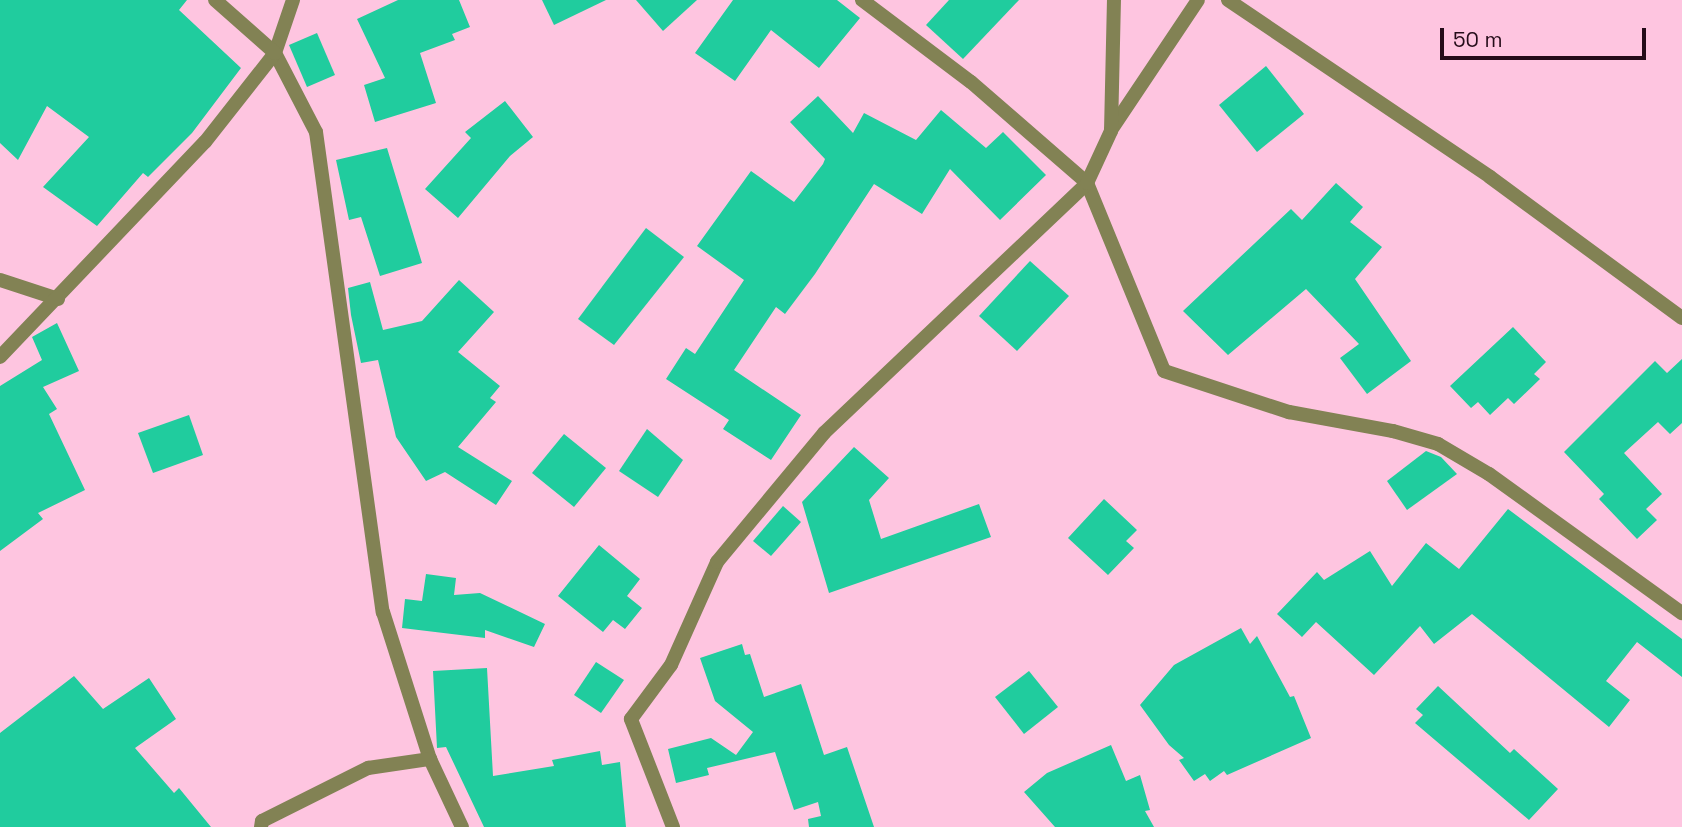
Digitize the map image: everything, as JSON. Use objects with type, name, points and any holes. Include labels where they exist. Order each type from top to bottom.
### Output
[{"type":"street","points":[[215,0],[275,53],[316,132],[383,612],[430,759],[463,827]]},
{"type":"street","points":[[0,357],[205,142],[275,53],[293,0]]},
{"type":"street","points":[[862,0],[971,82],[1087,183],[1164,371],[1289,412],[1393,431],[1438,444],[1489,474],[1682,613]]},
{"type":"street","points":[[1111,131],[1114,0]]},
{"type":"street","points":[[673,827],[631,719],[671,665],[717,562],[824,433],[1087,183],[1111,131],[1198,0]]},
{"type":"street","points":[[1228,0],[1490,177],[1682,318]]},
{"type":"street","points":[[0,280],[58,299]]},
{"type":"street","points":[[261,827],[262,821],[368,768],[430,759]]},
{"type":"building","points":[[0,0],[187,0],[179,10],[241,68],[192,133],[148,177],[143,173],[97,226],[43,187],[89,137],[47,106],[18,160],[0,143]]},
{"type":"building","points":[[398,0],[459,0],[470,27],[452,34],[455,40],[420,53],[436,103],[375,122],[364,85],[385,78],[357,19]]},
{"type":"building","points":[[542,0],[606,0],[554,25]]},
{"type":"building","points":[[636,0],[697,0],[663,31]]},
{"type":"building","points":[[733,0],[837,0],[860,18],[819,68],[771,30],[735,81],[695,53]]},
{"type":"building","points":[[949,0],[1019,0],[963,59],[926,25]]},
{"type":"building","points":[[317,33],[335,75],[307,87],[289,45]]},
{"type":"building","points":[[1266,66],[1304,114],[1257,152],[1219,105]]},
{"type":"building","points":[[818,96],[853,133],[864,113],[916,140],[941,110],[986,148],[1003,132],[1046,175],[1000,220],[950,169],[922,214],[874,184],[815,274],[785,314],[776,307],[734,370],[801,415],[771,460],[723,429],[729,420],[666,379],[686,348],[695,354],[744,280],[697,246],[751,171],[794,202],[823,164],[825,159],[790,122]]},
{"type":"building","points":[[505,101],[533,137],[510,156],[458,218],[425,189],[471,138],[465,132]]},
{"type":"building","points":[[387,148],[422,263],[380,276],[361,217],[349,220],[336,160]]},
{"type":"building","points":[[1336,183],[1363,207],[1350,222],[1382,247],[1355,279],[1411,361],[1367,394],[1340,358],[1359,344],[1306,289],[1228,355],[1183,311],[1291,209],[1302,220]]},
{"type":"building","points":[[646,228],[684,257],[614,345],[578,319]]},
{"type":"building","points":[[1030,261],[1069,296],[1017,351],[979,316]]},
{"type":"building","points":[[459,280],[494,312],[458,352],[500,386],[490,398],[496,402],[458,447],[512,481],[496,505],[445,472],[426,481],[396,437],[378,360],[361,363],[351,315],[348,288],[370,282],[383,330],[422,321]]},
{"type":"building","points":[[57,323],[79,371],[43,387],[57,409],[49,414],[85,490],[38,513],[43,519],[0,551],[0,386],[42,360],[32,337]]},
{"type":"building","points":[[1513,327],[1546,362],[1534,374],[1540,379],[1514,404],[1508,398],[1490,415],[1478,402],[1471,408],[1450,386]]},
{"type":"building","points":[[1682,359],[1682,423],[1670,434],[1658,422],[1624,453],[1662,494],[1646,509],[1657,520],[1637,539],[1599,499],[1604,494],[1564,452],[1655,361],[1667,373]]},
{"type":"building","points":[[189,415],[203,455],[153,473],[138,433]]},
{"type":"building","points":[[647,429],[683,460],[658,497],[619,471]]},
{"type":"building","points":[[564,434],[606,468],[574,507],[532,473]]},
{"type":"building","points":[[854,447],[889,478],[869,500],[881,539],[979,504],[991,537],[829,593],[802,502]]},
{"type":"building","points":[[1426,451],[1441,457],[1457,474],[1407,510],[1387,481]]},
{"type":"building","points":[[1104,499],[1137,530],[1126,541],[1134,548],[1108,575],[1068,538]]},
{"type":"building","points":[[783,506],[801,522],[771,556],[753,541]]},
{"type":"building","points":[[1508,509],[1682,639],[1682,677],[1637,642],[1606,681],[1630,700],[1609,727],[1472,614],[1434,644],[1420,626],[1374,675],[1316,622],[1302,637],[1277,614],[1317,572],[1324,580],[1370,551],[1392,586],[1426,543],[1459,569]]},
{"type":"building","points":[[599,545],[640,579],[627,596],[642,608],[625,629],[613,620],[603,632],[558,596]]},
{"type":"building","points":[[426,574],[456,578],[454,595],[480,593],[545,624],[534,647],[485,630],[485,638],[402,628],[405,599],[422,601]]},
{"type":"building","points":[[1241,628],[1250,644],[1257,636],[1290,697],[1294,696],[1311,738],[1227,775],[1224,771],[1210,781],[1205,774],[1194,781],[1179,760],[1184,758],[1169,745],[1140,705],[1174,665]]},
{"type":"building","points":[[742,644],[745,655],[750,654],[764,697],[801,684],[824,755],[847,747],[874,827],[809,827],[808,819],[821,816],[818,802],[794,810],[775,752],[707,768],[709,775],[676,783],[668,749],[711,738],[736,755],[753,732],[715,701],[700,658]]},
{"type":"building","points":[[596,662],[624,680],[601,713],[574,695]]},
{"type":"building","points":[[487,668],[493,776],[554,766],[552,760],[600,751],[602,765],[620,762],[626,827],[484,827],[446,747],[437,748],[433,671]]},
{"type":"building","points":[[1029,671],[1058,707],[1024,734],[995,697]]},
{"type":"building","points":[[74,676],[103,709],[149,678],[176,719],[135,748],[174,793],[179,788],[211,827],[0,827],[0,733]]},
{"type":"building","points":[[1438,686],[1510,753],[1514,749],[1558,789],[1529,820],[1415,723],[1423,715],[1416,709]]},
{"type":"building","points":[[1111,745],[1126,781],[1140,775],[1150,810],[1145,811],[1154,827],[1055,827],[1024,792],[1047,773]]}]
